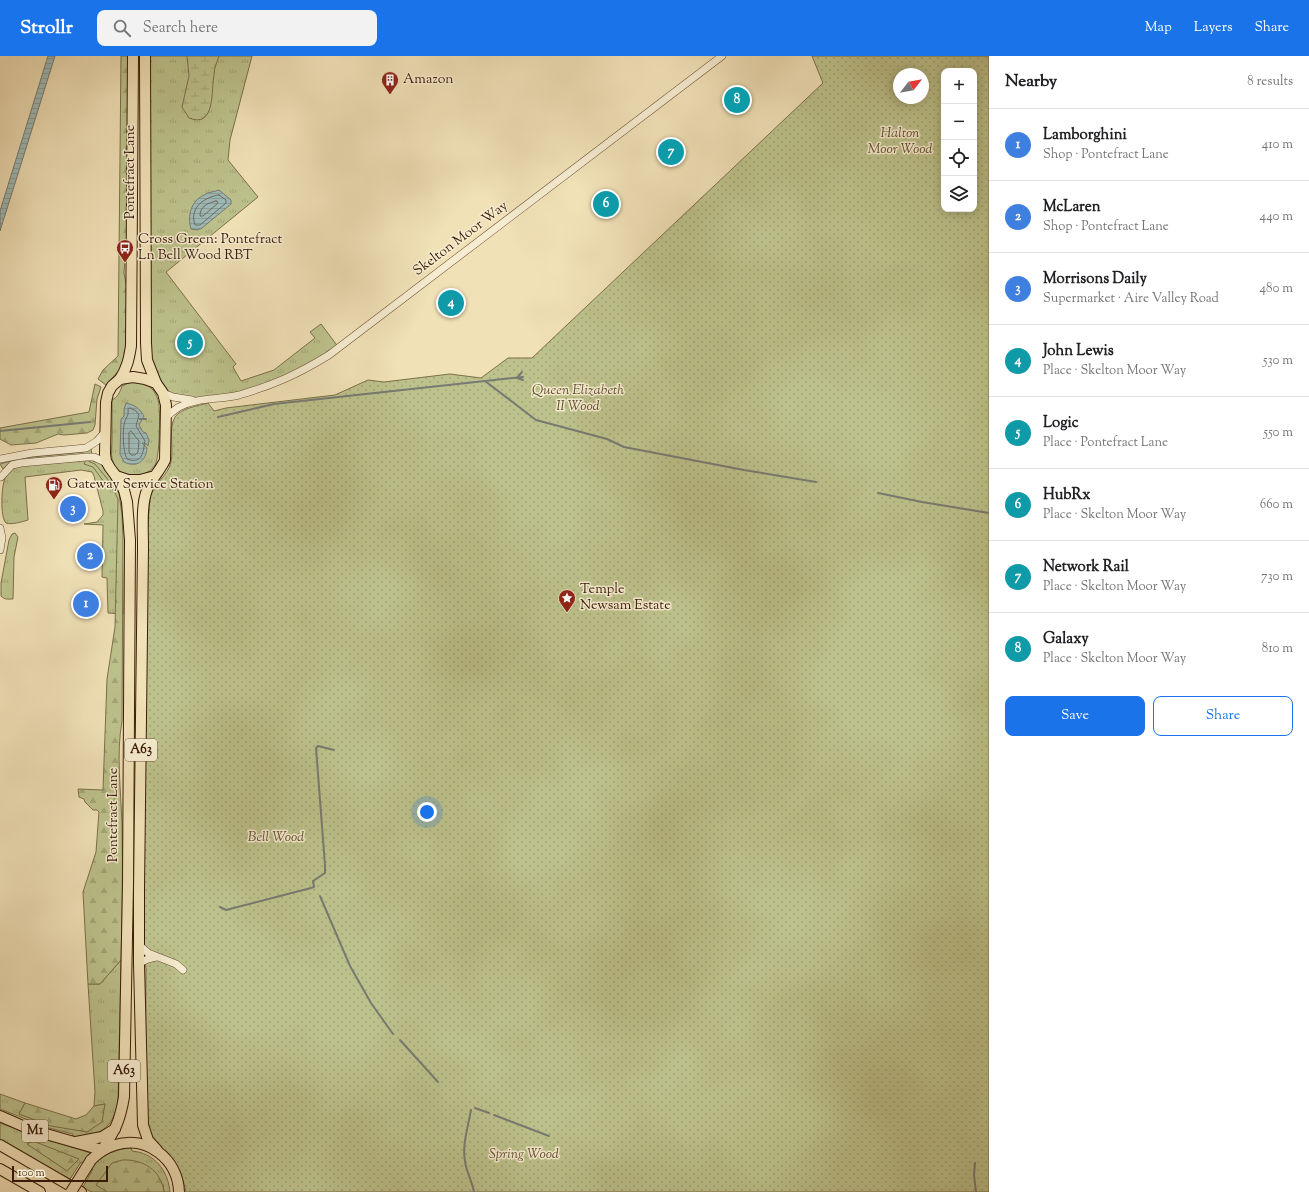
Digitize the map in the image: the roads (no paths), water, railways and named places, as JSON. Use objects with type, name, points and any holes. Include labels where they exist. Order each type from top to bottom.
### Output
[{"type":"highway","name":"Pontefract Lane","points":[[120,379],[128,362],[131,346],[133,56]]},
{"type":"highway","name":"Pontefract Lane","points":[[145,56],[146,343],[147,360],[156,383]]},
{"type":"highway","points":[[107,463],[105,454],[106,402],[108,393],[112,386],[120,379],[145,379],[156,383],[164,393]]},
{"type":"highway","name":"A63","points":[[155,476],[165,460],[166,404],[164,393]]},
{"type":"highway","name":"A63","points":[[107,463],[116,476]]},
{"type":"highway","name":"Pontefract Lane","points":[[102,1150],[117,1127],[124,1097],[128,884],[130,540],[127,502],[124,490],[116,476]]},
{"type":"highway","points":[[116,476],[128,480],[140,480],[155,476]]},
{"type":"highway","name":"Pontefract Lane","points":[[155,476],[150,483],[144,499],[139,964],[143,1125],[148,1140],[163,1155],[176,1175],[180,1192]]},
{"type":"highway","name":"M1","points":[[0,1116],[32,1130],[102,1150]]},
{"type":"highway","name":"M1","points":[[72,1142],[102,1137],[117,1127]]},
{"type":"highway","points":[[71,1192],[91,1160],[102,1150],[114,1145],[129,1143],[147,1146],[157,1150]]},
{"type":"highway","name":"M1","points":[[0,1145],[81,1192]]},
{"type":"highway","points":[[0,1169],[40,1192]]},
{"type":"street","name":"Skelton Moor Way","points":[[165,418],[178,408],[194,401],[238,395],[263,388],[298,374],[329,355],[722,56]]},
{"type":"street","name":"Skelton Moor Way","points":[[164,393],[173,397],[194,401]]},
{"type":"street","points":[[0,459],[32,453],[86,448],[97,441],[106,432]]},
{"type":"street","points":[[0,477],[12,465],[21,463],[94,457],[107,463]]},
{"type":"street","points":[[0,528],[2,538],[0,550]]},
{"type":"street","points":[[140,946],[148,953],[176,964],[183,970]]},
{"type":"street","points":[[139,964],[156,957]]},
{"type":"water","points":[[48,56],[55,56],[0,231],[0,211]]},
{"type":"water","points":[[219,190],[231,200],[231,204],[202,228],[197,230],[191,229],[190,214],[193,205],[206,194]]},
{"type":"water","points":[[126,403],[136,407],[144,416],[139,425],[143,432],[146,433],[149,440],[148,446],[142,443],[147,448],[145,457],[136,464],[128,464],[124,462],[120,454],[121,419],[124,416]]},
{"type":"waterway","points":[[522,372],[517,378],[523,380]]},
{"type":"waterway","points":[[485,381],[523,377]]},
{"type":"waterway","points":[[218,417],[274,404],[485,381],[536,420],[607,439],[624,447],[816,482]]},
{"type":"waterway","points":[[140,419],[146,419]]},
{"type":"waterway","points":[[0,431],[90,422]]},
{"type":"waterway","points":[[878,493],[989,513]]},
{"type":"waterway","points":[[220,907],[226,910],[311,888],[314,887],[313,881],[325,873],[316,748],[318,746],[334,750]]},
{"type":"waterway","points":[[320,896],[350,966],[371,1003],[393,1034]]},
{"type":"waterway","points":[[400,1040],[438,1082]]},
{"type":"waterway","points":[[475,1108],[489,1113]]},
{"type":"waterway","points":[[471,1110],[464,1155],[474,1192]]},
{"type":"waterway","points":[[494,1115],[549,1136]]},
{"type":"waterway","points":[[975,1163],[974,1175],[976,1192]]},
{"type":"place","name":"Amazon","points":[[390,95]]},
{"type":"place","name":"Galaxy","points":[[737,100]]},
{"type":"place","name":"Network Rail","points":[[671,152]]},
{"type":"place","name":"HubRx","points":[[606,204]]},
{"type":"place","name":"Cross Green: Pontefract Ln Bell Wood RBT","points":[[125,263]]},
{"type":"place","name":"John Lewis","points":[[451,303]]},
{"type":"place","name":"Logic","points":[[190,343]]},
{"type":"place","name":"Gateway Service Station","points":[[54,500]]},
{"type":"place","name":"Morrisons Daily","points":[[73,509]]},
{"type":"place","name":"McLaren","points":[[90,556]]},
{"type":"place","name":"Lamborghini","points":[[86,604]]},
{"type":"place","name":"Temple Newsam Estate","points":[[567,613]]},
{"type":"park label","name":"Halton Moor Wood","points":[[900,142]]},
{"type":"park label","name":"Queen Elizabeth II Wood","points":[[578,400]]},
{"type":"park label","name":"Bell Wood","points":[[276,838]]},
{"type":"park label","name":"Spring Wood","points":[[524,1155]]}]
